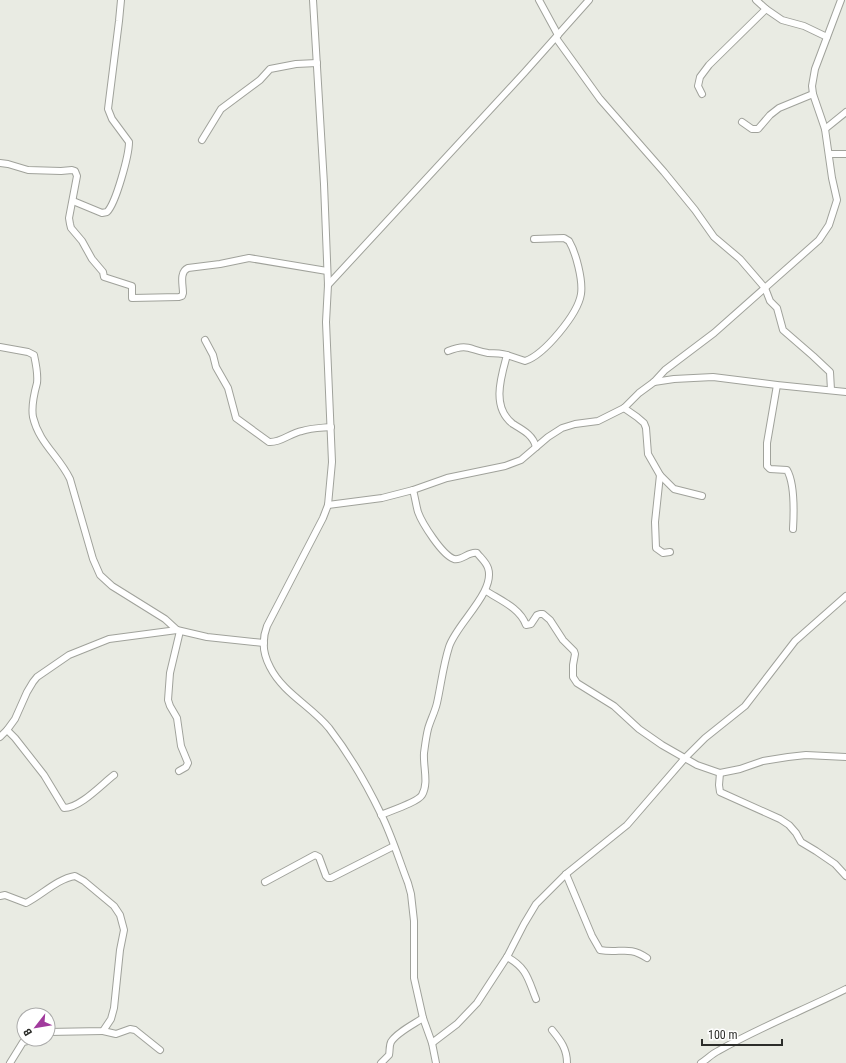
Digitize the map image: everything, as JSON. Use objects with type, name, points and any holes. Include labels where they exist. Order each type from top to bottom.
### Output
[{"type":"street","points":[[73,201],[102,212],[107,212],[111,206],[123,174],[129,142],[112,119],[108,109],[120,21],[120,0]]},
{"type":"street","points":[[313,0],[324,184],[328,285],[326,322],[332,462],[328,505],[323,518],[267,626],[264,635],[264,643],[266,657],[274,674],[288,691],[315,714],[329,729],[348,757],[381,815],[394,846],[408,883],[414,921],[414,978],[423,1018],[432,1043],[436,1063]]},
{"type":"street","points":[[539,0],[557,36],[600,99],[661,168],[695,210],[714,237],[740,259],[765,288],[770,301],[776,308],[783,330],[830,372],[831,390]]},
{"type":"street","points":[[328,285],[590,0]]},
{"type":"street","points":[[756,0],[782,20],[804,26],[827,36]]},
{"type":"street","points":[[328,505],[360,502],[413,490],[447,478],[505,466],[521,460],[562,428],[575,424],[598,421],[624,408],[639,393],[654,382],[665,370],[714,333],[819,240],[829,225],[837,200],[825,129],[813,94],[812,86],[815,69],[841,0]]},
{"type":"street","points":[[702,94],[698,86],[700,77],[709,65],[766,9]]},
{"type":"street","points":[[202,140],[221,109],[260,80],[270,69],[296,64],[317,63]]},
{"type":"street","points":[[742,122],[752,129],[758,129],[779,108],[813,94]]},
{"type":"street","points":[[825,129],[846,112]]},
{"type":"street","points":[[829,154],[846,154]]},
{"type":"street","points":[[0,163],[28,170],[73,170],[77,174],[69,218],[71,228],[82,241],[92,259],[103,272],[104,277],[132,286],[132,298],[182,296],[182,273],[184,270],[245,258],[327,271]]},
{"type":"street","points":[[448,351],[467,347],[479,351],[507,355],[525,361],[555,338],[562,329],[580,298],[581,287],[577,261],[569,241],[564,238],[534,239]]},
{"type":"street","points":[[205,340],[214,355],[216,367],[228,388],[236,418],[269,442],[275,442],[302,430],[331,427]]},
{"type":"street","points":[[0,347],[28,352],[34,355],[37,380],[32,408],[36,427],[46,446],[65,469],[70,479],[91,552],[100,575],[112,586],[156,613],[178,630]]},
{"type":"street","points":[[507,355],[502,373],[499,397],[500,405],[503,413],[527,432],[533,440],[536,448]]},
{"type":"street","points":[[654,382],[713,377],[777,386],[846,392]]},
{"type":"street","points":[[777,386],[767,443],[767,466],[770,469],[787,470],[790,474],[793,529]]},
{"type":"street","points":[[624,408],[644,423],[646,428],[648,454],[660,475],[674,489],[702,496]]},
{"type":"street","points":[[660,475],[655,522],[656,548],[662,553],[670,552]]},
{"type":"street","points":[[381,815],[417,800],[422,795],[426,779],[424,753],[428,730],[437,703],[443,668],[449,645],[459,627],[486,591],[490,576],[489,568],[477,553],[472,553],[459,559],[453,559],[440,547],[427,530],[418,512],[413,490]]},
{"type":"street","points":[[486,591],[514,609],[521,615],[526,625],[530,624],[540,614],[543,614],[550,620],[563,640],[574,651],[573,677],[577,683],[614,706],[639,729],[662,745],[697,765],[720,773],[740,769],[763,761],[788,757],[806,755],[846,757]]},
{"type":"street","points":[[432,1043],[457,1024],[477,1003],[507,957],[536,904],[566,874],[627,825],[704,738],[745,706],[795,641],[846,596]]},
{"type":"street","points":[[178,630],[170,673],[168,703],[177,720],[181,746],[188,763],[186,767],[179,771]]},
{"type":"street","points":[[0,737],[7,730],[19,712],[27,692],[33,682],[52,666],[69,655],[116,637],[178,630],[207,637],[264,643]]},
{"type":"street","points":[[7,730],[44,775],[64,808],[71,806],[89,796],[114,775]]},
{"type":"street","points":[[720,773],[720,792],[780,818],[789,825],[801,842],[816,850],[835,864],[846,876]]},
{"type":"street","points":[[265,882],[315,855],[319,857],[326,876],[331,878],[394,846]]},
{"type":"street","points":[[566,874],[592,936],[600,950],[628,950],[638,952],[647,958]]},
{"type":"street","points":[[0,896],[5,896],[26,903],[62,881],[75,876],[84,880],[116,909],[120,915],[124,933],[120,950],[114,1008],[111,1019],[103,1031]]},
{"type":"street","points":[[507,957],[523,969],[536,999]]},
{"type":"street","points":[[700,1063],[717,1051],[764,1027],[804,1010],[846,989]]},
{"type":"street","points":[[381,1063],[389,1055],[390,1045],[393,1040],[408,1027],[423,1018]]},
{"type":"street","points":[[56,1032],[103,1031],[119,1034],[130,1029],[135,1030],[160,1050]]},
{"type":"street","points":[[552,1030],[564,1046],[567,1056],[567,1063]]},
{"type":"street","points":[[10,1063],[20,1047]]}]
